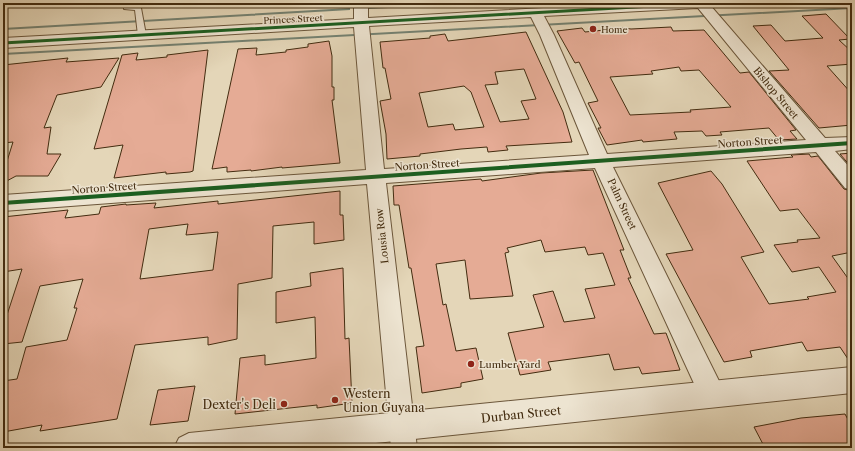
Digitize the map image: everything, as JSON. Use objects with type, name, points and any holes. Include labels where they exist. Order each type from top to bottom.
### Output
[{"type":"street","name":"Lousia Row","points":[[361,3],[362,31],[376,176],[403,437]]},
{"type":"street","name":"Princes Street","points":[[3,43],[140,29],[362,31],[541,22],[569,7],[706,9]]},
{"type":"street","name":"Bishop Street","points":[[706,9],[852,183]]},
{"type":"street","name":"Palm Street","points":[[541,22],[601,161],[712,394]]},
{"type":"street","name":"Norton Street","points":[[3,203],[852,143]]},
{"type":"street","name":"Durban Street","points":[[189,448],[403,437],[712,394],[851,382]]},
{"type":"lane","points":[[126,8],[138,8],[140,29]]},
{"type":"building","points":[[826,14],[850,39],[839,40],[852,52],[852,64],[827,66],[852,94],[852,125],[819,128],[769,71],[789,70],[753,26],[771,25],[785,41],[823,38],[802,16]]},
{"type":"building","points":[[671,27],[673,31],[704,30],[740,73],[749,72],[796,130],[790,131],[797,139],[779,140],[769,128],[720,132],[722,135],[706,136],[702,131],[674,132],[677,139],[643,142],[642,140],[607,145],[598,128],[601,128],[588,103],[598,101],[579,62],[575,63],[557,31],[582,28],[585,32],[624,28]],"holes":[[[679,67],[681,71],[699,70],[731,107],[690,110],[691,112],[630,115],[610,77],[653,74],[651,71]]]},
{"type":"building","points":[[526,32],[563,112],[572,142],[506,146],[508,150],[488,152],[487,147],[461,149],[420,154],[420,156],[387,159],[386,134],[380,101],[391,99],[385,68],[383,68],[380,42],[430,38],[430,36],[445,34],[448,41]],"holes":[[[524,69],[536,99],[521,101],[529,119],[500,122],[485,85],[498,84],[495,72]],[[464,86],[471,92],[484,127],[455,130],[453,124],[428,127],[419,93]]]},
{"type":"building","points":[[329,41],[332,56],[332,87],[334,87],[334,100],[332,100],[340,163],[282,167],[251,171],[227,172],[227,167],[212,169],[238,49],[257,48],[256,55],[286,52],[286,50],[308,47],[308,44]]},
{"type":"building","points":[[208,50],[193,171],[166,174],[166,172],[114,178],[123,145],[94,149],[122,55],[138,53],[136,60],[167,57],[167,55]]},
{"type":"building","points":[[68,58],[66,62],[119,58],[101,87],[57,95],[44,128],[51,127],[47,154],[61,154],[48,176],[16,176],[3,183],[3,174],[13,142],[3,143],[3,65]]},
{"type":"building","points":[[852,153],[852,168],[840,154]]},
{"type":"building","points":[[809,154],[811,157],[818,156],[844,189],[852,191],[852,252],[832,256],[852,284],[852,365],[840,347],[807,351],[802,342],[750,351],[752,357],[724,362],[666,254],[693,250],[658,183],[711,171],[722,184],[764,252],[741,257],[769,304],[809,299],[807,297],[836,292],[819,267],[792,272],[774,245],[798,242],[797,240],[820,238],[798,209],[780,211],[747,161]]},
{"type":"building","points":[[593,170],[624,250],[620,250],[631,278],[628,278],[654,334],[666,333],[680,370],[642,374],[639,367],[614,370],[609,354],[548,362],[551,370],[520,375],[508,333],[544,327],[533,295],[553,291],[564,322],[595,318],[585,289],[615,285],[603,253],[588,255],[585,247],[545,252],[541,240],[507,248],[509,252],[505,253],[513,296],[470,299],[465,260],[436,264],[443,305],[446,304],[456,351],[476,348],[483,379],[461,383],[461,387],[422,393],[416,347],[424,346],[399,205],[394,205],[393,186],[481,179],[482,181],[541,173]]},
{"type":"building","points":[[340,191],[340,215],[343,215],[344,240],[314,244],[314,222],[273,226],[272,278],[238,284],[237,339],[208,345],[208,337],[135,345],[117,419],[40,431],[42,425],[3,432],[3,381],[17,379],[26,347],[67,340],[77,308],[74,308],[83,279],[40,286],[22,342],[3,344],[3,319],[6,318],[22,269],[3,272],[3,217],[68,210],[65,218],[99,214],[101,207],[126,204],[156,203],[154,208],[218,201],[218,204]],"holes":[[[188,224],[186,235],[218,232],[213,270],[140,279],[149,229]]]},
{"type":"building","points":[[343,268],[345,339],[349,338],[352,403],[317,408],[317,405],[235,414],[240,358],[265,355],[265,365],[316,358],[315,317],[276,323],[276,292],[311,286],[310,273]]},
{"type":"building","points":[[195,386],[188,421],[150,425],[158,390]]},
{"type":"building","points":[[845,414],[852,427],[852,448],[765,448],[754,427],[801,418]]},
{"type":"waterway","points":[[369,8],[464,3]]},
{"type":"waterway","points":[[3,54],[852,8]]},
{"type":"waterway","points":[[3,29],[349,9]]},
{"type":"cycle path","points":[[3,43],[705,3]]},
{"type":"cycle path","points":[[3,203],[852,143]]},
{"type":"place","name":"Home","points":[[593,29]]},
{"type":"place","name":"Lumber Yard","points":[[471,364]]},
{"type":"place","name":"Western Union Guyana","points":[[335,400]]},
{"type":"place","name":"Dexter's Deli","points":[[284,404]]}]
